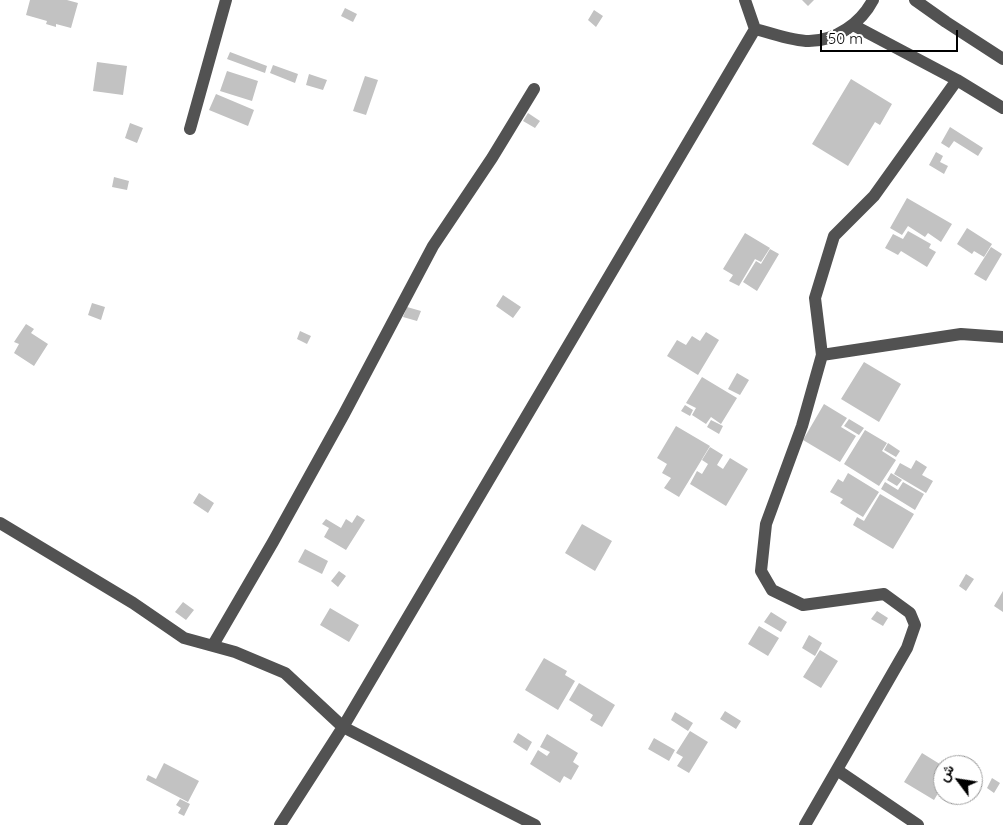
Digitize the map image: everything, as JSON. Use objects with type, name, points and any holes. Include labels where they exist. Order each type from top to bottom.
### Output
[{"type":"street","points":[[190,129],[226,0]]},
{"type":"street","points":[[280,825],[343,727],[755,29],[746,0]]},
{"type":"street","points":[[755,29],[809,41],[832,37],[853,26],[868,10],[873,0]]},
{"type":"street","points":[[915,0],[1003,59]]},
{"type":"street","points":[[853,26],[957,80],[1003,108]]},
{"type":"street","points":[[805,825],[907,648],[915,624],[910,614],[884,594],[803,605],[772,590],[761,571],[766,524],[802,426],[822,355],[815,298],[834,236],[874,196],[957,80]]},
{"type":"street","points":[[213,646],[325,448],[433,246],[492,158],[534,89]]},
{"type":"street","points":[[822,355],[961,334],[1003,337]]},
{"type":"street","points":[[0,523],[134,603],[184,638],[235,652],[285,673],[343,727],[535,825]]},
{"type":"street","points":[[838,770],[918,825]]},
{"type":"building","points":[[30,0],[67,0],[78,3],[71,28],[56,24],[56,27],[46,24],[47,21],[26,15]]},
{"type":"building","points":[[802,0],[814,0],[808,6]]},
{"type":"building","points":[[345,8],[357,14],[353,22],[341,16]]},
{"type":"building","points":[[594,10],[603,16],[596,27],[588,20]]},
{"type":"building","points":[[230,52],[267,66],[265,73],[227,59]]},
{"type":"building","points":[[97,62],[127,66],[123,95],[93,91]]},
{"type":"building","points":[[273,65],[298,74],[295,83],[270,73]]},
{"type":"building","points":[[227,71],[258,81],[252,101],[220,91]]},
{"type":"building","points":[[309,74],[327,80],[323,90],[306,85]]},
{"type":"building","points":[[365,76],[378,80],[366,115],[353,111]]},
{"type":"building","points":[[851,79],[892,104],[880,125],[875,122],[848,166],[812,144]]},
{"type":"building","points":[[216,94],[254,110],[248,126],[209,110]]},
{"type":"building","points":[[528,113],[540,121],[535,128],[523,121]]},
{"type":"building","points":[[130,123],[143,128],[137,143],[125,138]]},
{"type":"building","points":[[950,127],[983,148],[978,156],[954,141],[949,148],[941,143]]},
{"type":"building","points":[[936,152],[943,156],[940,162],[948,166],[944,174],[929,165]]},
{"type":"building","points":[[114,177],[129,181],[127,190],[112,187]]},
{"type":"building","points":[[907,198],[952,224],[941,242],[928,233],[925,237],[908,226],[902,235],[890,228]]},
{"type":"building","points":[[967,228],[992,244],[984,257],[974,251],[972,254],[957,244]]},
{"type":"building","points":[[908,231],[931,244],[929,248],[936,252],[927,267],[901,251],[898,255],[885,248],[893,234],[903,239]]},
{"type":"building","points":[[745,233],[770,248],[761,262],[755,259],[739,286],[729,281],[733,275],[723,269]]},
{"type":"building","points":[[991,247],[1002,254],[986,281],[974,274]]},
{"type":"building","points":[[770,249],[779,254],[757,291],[743,282],[756,261],[761,264]]},
{"type":"building","points":[[503,295],[521,307],[513,318],[496,306]]},
{"type":"building","points":[[92,303],[105,307],[101,320],[88,315]]},
{"type":"building","points":[[407,307],[421,311],[417,321],[403,317]]},
{"type":"building","points":[[26,324],[34,329],[31,333],[48,344],[34,366],[14,353],[19,344],[14,342]]},
{"type":"building","points":[[300,331],[311,336],[307,344],[297,339]]},
{"type":"building","points":[[706,332],[719,340],[698,375],[667,356],[677,340],[686,345],[692,336],[700,341]]},
{"type":"building","points":[[864,362],[901,384],[879,422],[841,399]]},
{"type":"building","points":[[737,373],[749,380],[740,395],[728,389]]},
{"type":"building","points":[[702,377],[737,398],[721,424],[711,417],[706,424],[692,415],[696,408],[686,403]]},
{"type":"building","points":[[824,404],[847,418],[841,427],[856,436],[840,462],[803,440]]},
{"type":"building","points":[[685,405],[693,410],[690,416],[681,411]]},
{"type":"building","points":[[849,419],[864,428],[859,435],[844,426]]},
{"type":"building","points":[[711,420],[723,426],[719,434],[707,427]]},
{"type":"building","points":[[676,426],[710,446],[679,497],[664,488],[671,478],[662,473],[667,464],[657,458]]},
{"type":"building","points":[[865,430],[887,443],[882,451],[896,460],[879,486],[844,464]]},
{"type":"building","points":[[888,443],[900,451],[896,457],[884,450]]},
{"type":"building","points":[[710,447],[723,455],[717,465],[723,469],[730,458],[748,469],[726,506],[690,484],[697,471],[702,474],[708,464],[702,460]]},
{"type":"building","points":[[916,460],[927,467],[922,475],[933,481],[926,493],[894,474],[900,463],[911,469]]},
{"type":"building","points":[[848,473],[879,492],[863,517],[840,503],[843,499],[830,492],[838,479],[843,482]]},
{"type":"building","points":[[891,473],[902,480],[897,486],[887,480]]},
{"type":"building","points":[[885,482],[898,490],[903,482],[924,494],[915,510],[881,489]]},
{"type":"building","points":[[199,493],[214,503],[208,513],[193,503]]},
{"type":"building","points":[[880,494],[914,514],[893,549],[853,525],[857,517],[864,521]]},
{"type":"building","points":[[357,515],[365,520],[346,550],[324,537],[329,528],[322,524],[326,519],[341,528],[346,519],[352,523]]},
{"type":"building","points":[[582,524],[612,541],[595,571],[565,553]]},
{"type":"building","points":[[305,549],[328,561],[322,574],[298,562]]},
{"type":"building","points":[[339,571],[346,576],[338,587],[331,581]]},
{"type":"building","points":[[966,574],[974,579],[966,591],[959,586]]},
{"type":"building","points":[[1003,591],[1003,612],[994,606]]},
{"type":"building","points":[[183,602],[194,610],[186,620],[175,612]]},
{"type":"building","points":[[330,608],[359,625],[349,642],[320,625]]},
{"type":"building","points":[[877,611],[888,618],[883,626],[871,619]]},
{"type":"building","points":[[771,612],[787,622],[781,632],[764,622]]},
{"type":"building","points":[[759,626],[779,638],[768,656],[748,644]]},
{"type":"building","points":[[809,635],[822,643],[815,656],[802,648]]},
{"type":"building","points":[[820,650],[838,661],[821,688],[803,677]]},
{"type":"building","points":[[544,658],[567,671],[565,675],[575,681],[558,710],[525,690]]},
{"type":"building","points":[[579,683],[615,705],[602,727],[590,720],[593,715],[569,700]]},
{"type":"building","points":[[725,711],[741,721],[736,729],[720,719]]},
{"type":"building","points":[[675,712],[693,723],[688,731],[671,720]]},
{"type":"building","points":[[690,731],[708,742],[689,773],[677,766],[683,757],[676,753]]},
{"type":"building","points":[[518,733],[532,742],[527,751],[513,742]]},
{"type":"building","points":[[547,734],[578,753],[573,762],[579,766],[571,780],[564,776],[560,783],[530,764],[538,750],[547,756],[550,752],[540,747]]},
{"type":"building","points":[[654,738],[675,750],[669,761],[648,749]]},
{"type":"building","points":[[922,753],[933,760],[933,799],[904,782]]},
{"type":"building","points":[[164,763],[199,781],[188,802],[146,780],[148,775],[156,779]]},
{"type":"building","points":[[992,778],[1000,783],[994,793],[987,788]]},
{"type":"building","points":[[180,799],[190,804],[184,816],[178,813],[181,808],[176,805]]}]
